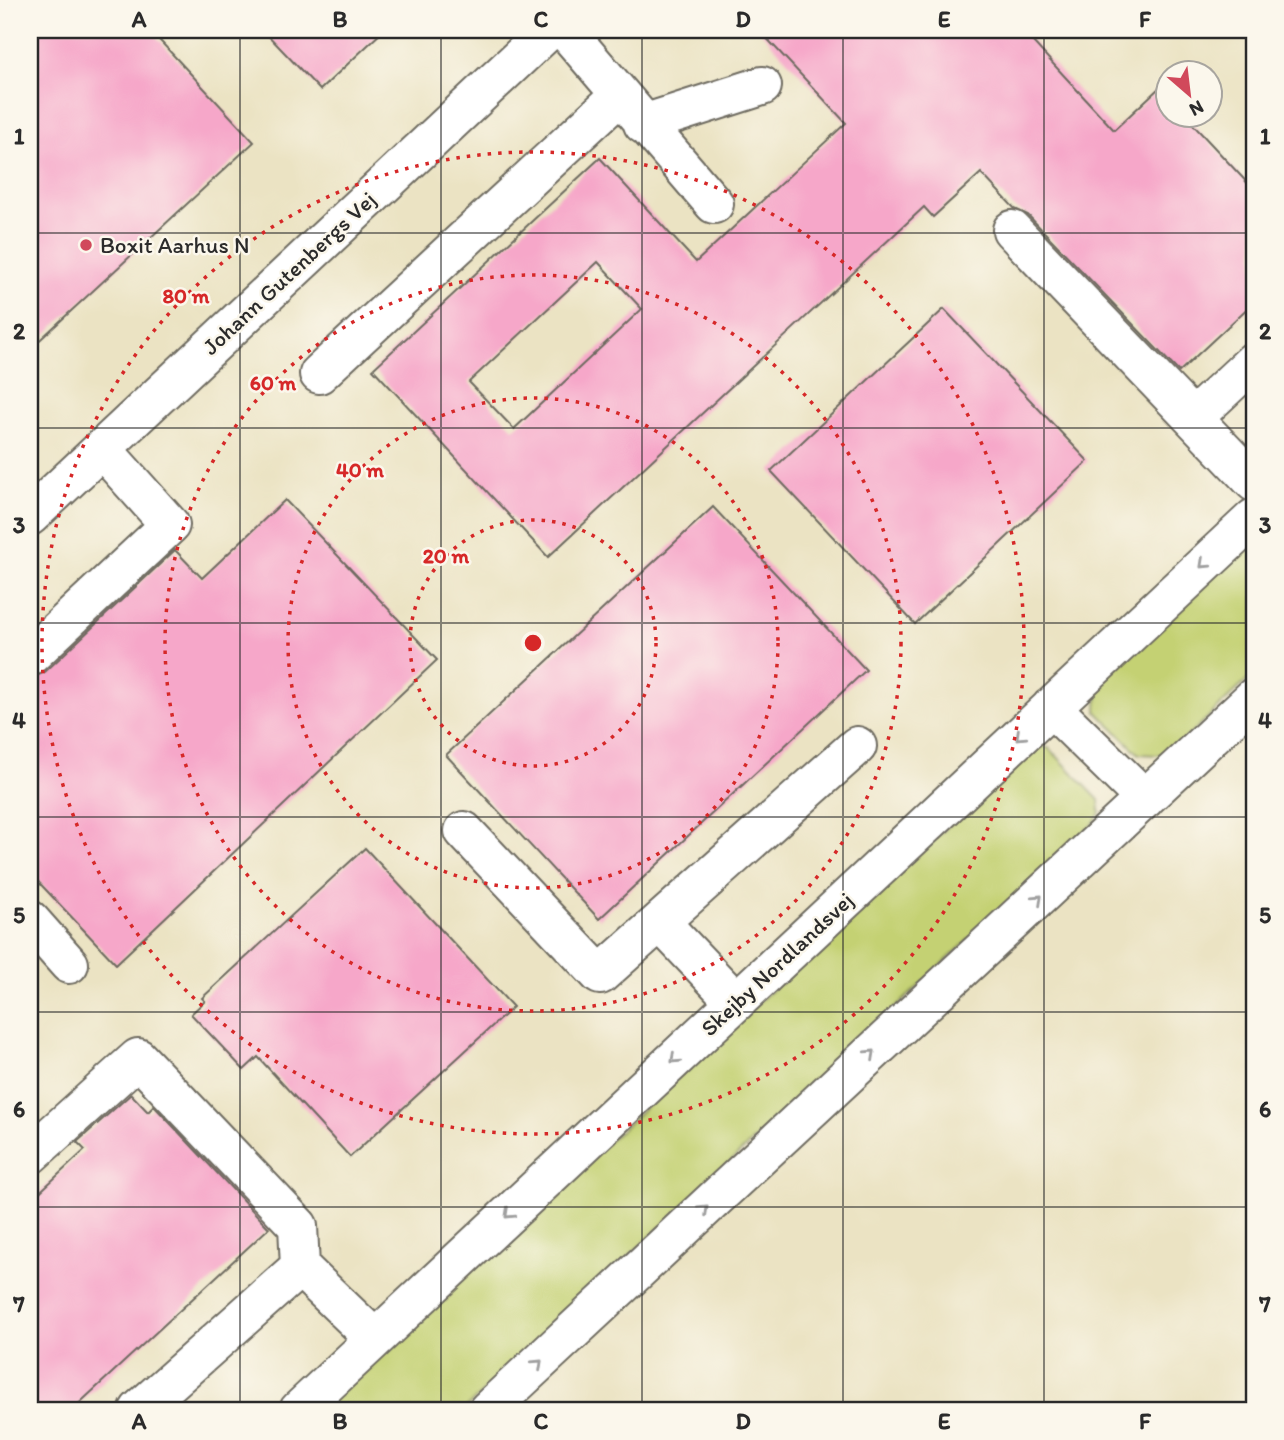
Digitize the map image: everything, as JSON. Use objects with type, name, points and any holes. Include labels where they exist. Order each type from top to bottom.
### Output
[{"type":"street","name":"Johann Gutenbergs Vej","points":[[30,516],[549,30]]},
{"type":"street","points":[[565,30],[714,204]]},
{"type":"street","points":[[319,374],[631,110],[762,86]]},
{"type":"street","points":[[1012,230],[1254,482]]},
{"type":"street","points":[[1193,418],[1254,361]]},
{"type":"street","points":[[30,656],[170,525],[102,449]]},
{"type":"street","name":"Skejby Nordlandsvej","points":[[299,1410],[1254,517]]},
{"type":"street","points":[[488,1410],[1254,697]]},
{"type":"street","points":[[1051,708],[1145,799]]},
{"type":"street","points":[[464,831],[600,975],[857,746]]},
{"type":"street","points":[[30,920],[69,964]]},
{"type":"street","points":[[660,922],[736,1002]]},
{"type":"street","points":[[30,1155],[138,1058],[298,1226],[300,1267],[375,1339]]},
{"type":"street","points":[[144,1409],[300,1267]]},
{"type":"green space","points":[[1254,536],[1254,674],[1171,752],[1157,755],[1139,754],[1097,712],[1098,684]]},
{"type":"green space","points":[[1037,744],[1050,749],[1099,800],[1100,813],[1093,824],[464,1410],[319,1410]]},
{"type":"building","name":"Boxit Aarhus N","points":[[30,30],[150,30],[254,142],[30,349]]},
{"type":"building","points":[[263,30],[384,30],[320,90]]},
{"type":"building","points":[[759,30],[1022,30],[1114,130],[1154,93],[1154,130],[1198,130],[1254,190],[1254,302],[1179,372],[1028,215],[1015,209],[981,173],[933,217],[924,207],[548,557],[373,369],[600,158],[696,262],[846,123]],"holes":[[[598,262],[642,309],[514,429],[469,382]]]},
{"type":"building","points":[[944,309],[1088,461],[915,624],[771,471]]},
{"type":"building","points":[[285,500],[437,660],[116,964],[30,873],[30,679],[45,672],[175,550],[202,578]]},
{"type":"building","points":[[713,507],[866,670],[599,919],[446,755]]},
{"type":"building","points":[[365,848],[513,1007],[350,1157],[258,1057],[244,1070],[191,1014],[205,1001],[202,998]]},
{"type":"building","points":[[131,1094],[148,1112],[154,1106],[269,1228],[72,1410],[30,1410],[30,1201],[85,1150],[77,1142]]},
{"type":"place","name":"Boxit Aarhus N","points":[[86,245]]}]
